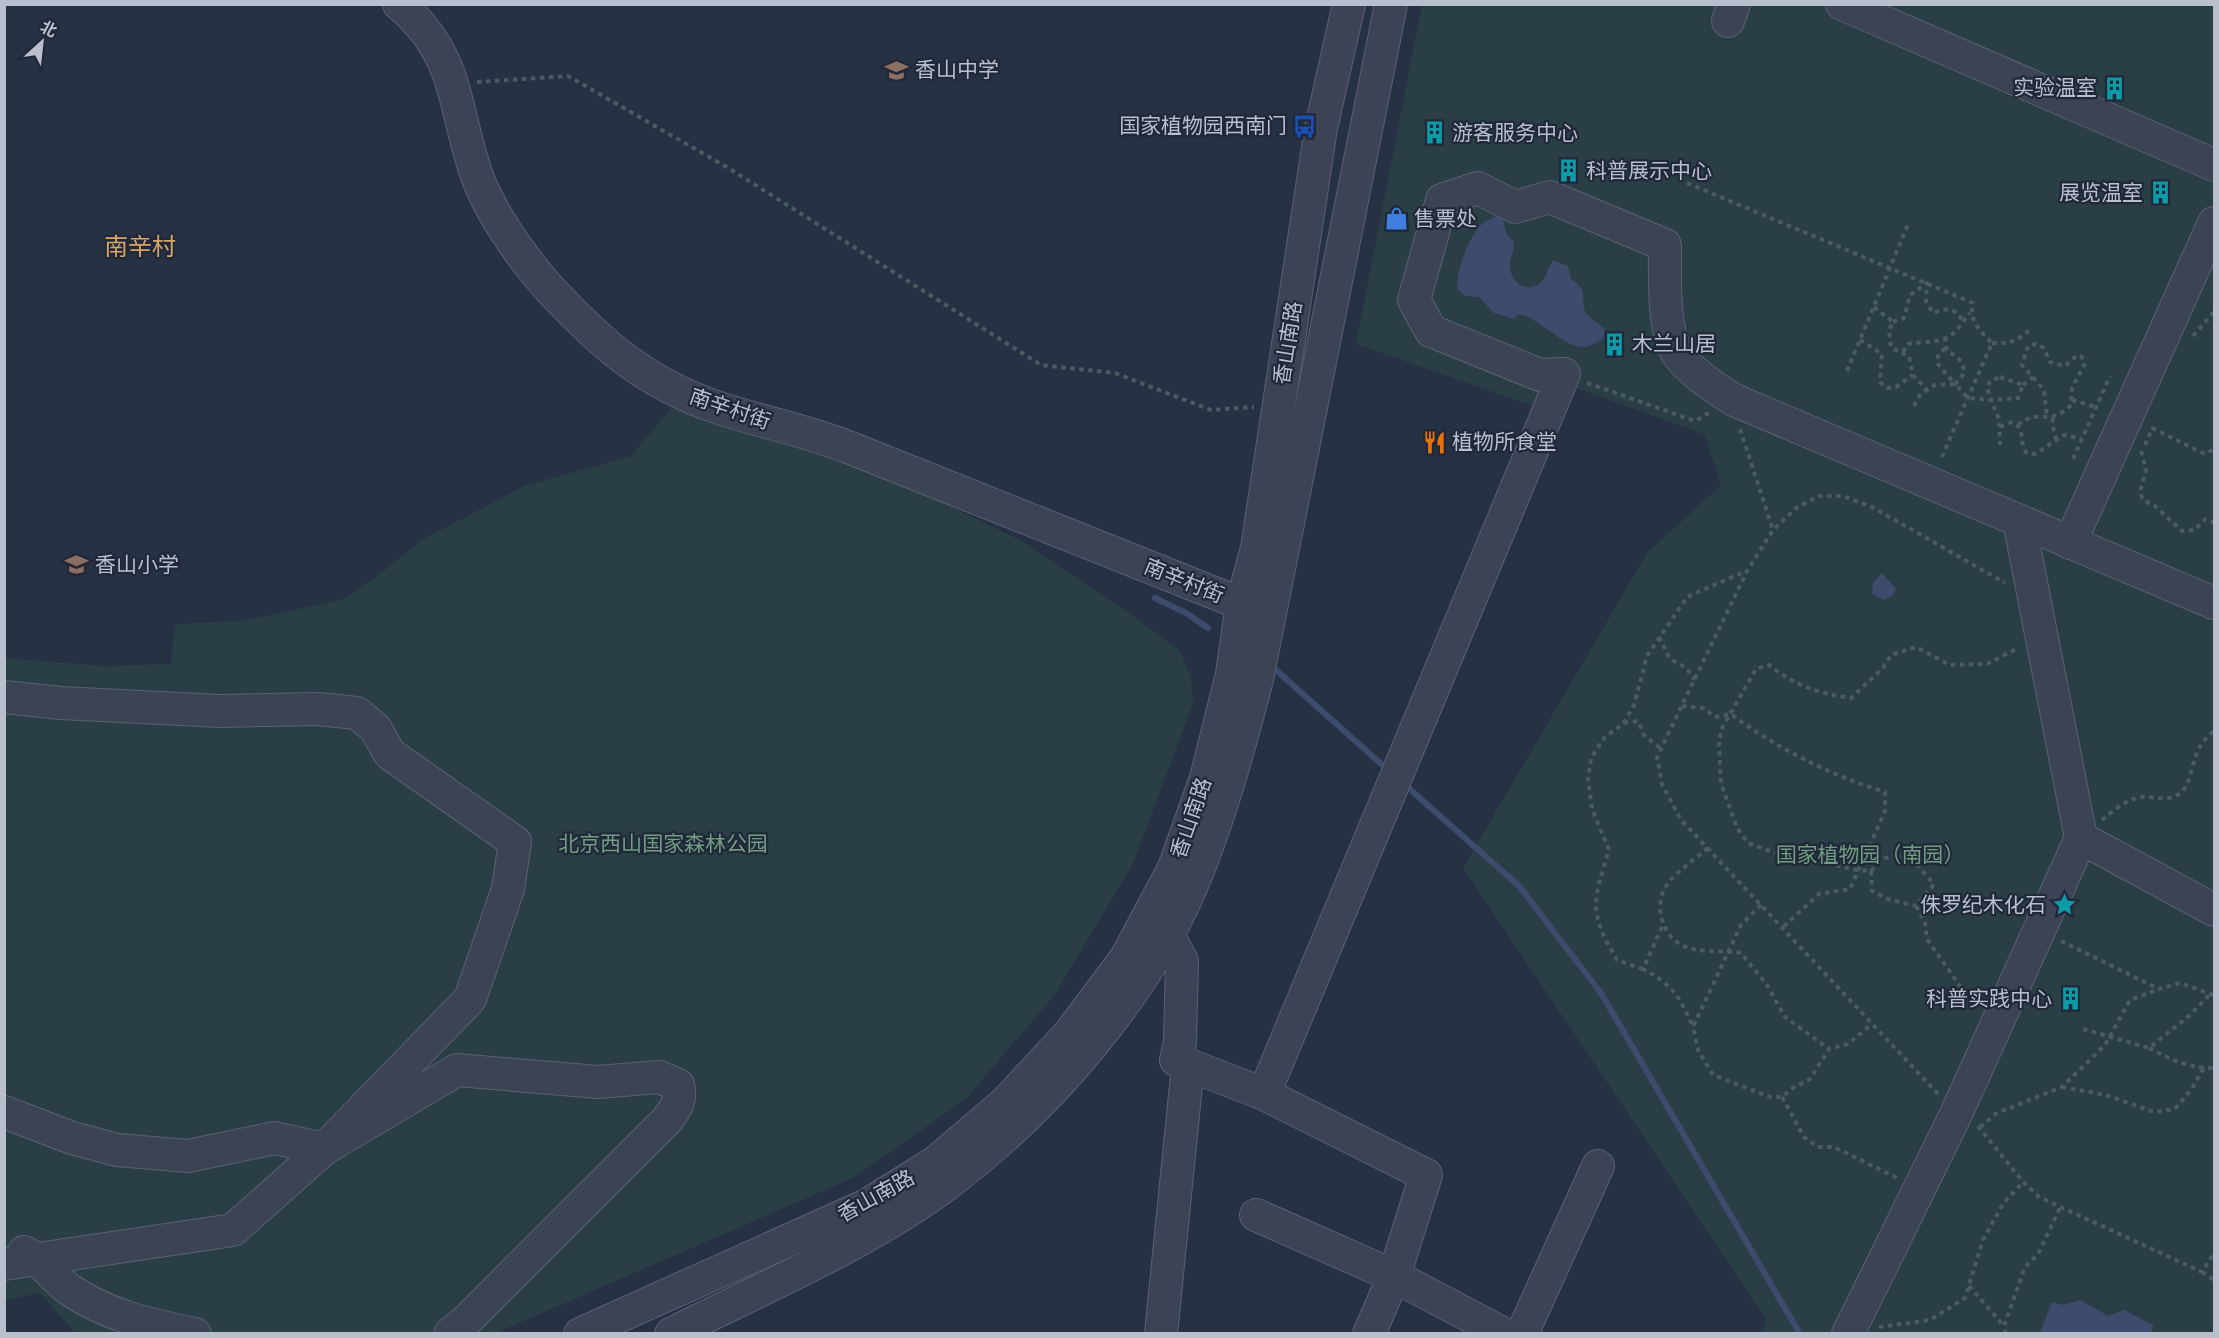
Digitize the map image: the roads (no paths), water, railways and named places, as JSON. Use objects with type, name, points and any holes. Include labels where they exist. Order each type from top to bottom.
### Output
[{"type":"street","name":"南辛村街","points":[[399,4],[421,23],[436,45],[452,83],[477,177],[499,219],[545,283],[583,324],[622,359],[661,383],[714,406],[846,446],[1242,604]]},
{"type":"street","name":"香山南路","points":[[580,1334],[867,1205],[936,1162],[1005,1103],[1070,1033],[1125,958],[1174,868],[1206,778],[1232,674],[1242,604],[1257,548],[1321,128],[1348,4]]},
{"type":"street","name":"香山南路","points":[[671,1334],[875,1230],[951,1182],[1021,1120],[1089,1048],[1147,971],[1196,876],[1230,785],[1257,679],[1391,4]]},
{"type":"street","points":[[1842,4],[2214,165]]},
{"type":"street","points":[[1264,1094],[1564,374],[1540,375],[1431,331],[1414,300],[1442,200],[1478,188],[1515,207],[1550,197],[1665,245],[1665,312],[1678,356],[1707,383],[1734,400],[2214,603]]},
{"type":"street","points":[[2070,543],[2214,223]]},
{"type":"street","points":[[1849,1332],[1919,1188],[1968,1120],[2001,1014],[2080,838],[2019,521]]},
{"type":"street","points":[[4,697],[61,703],[209,710],[318,709],[357,713],[375,728],[390,754],[515,842],[508,890],[470,999],[324,1149],[233,1230],[4,1264]]},
{"type":"street","points":[[2080,838],[2214,909]]},
{"type":"street","points":[[1167,933],[1182,961],[1180,1042],[1176,1060],[1264,1094],[1426,1175],[1394,1276],[1369,1334]]},
{"type":"street","points":[[1161,1334],[1188,1065]]},
{"type":"street","points":[[4,1112],[72,1138],[117,1150],[188,1156],[275,1138],[324,1149],[457,1070],[598,1082],[659,1077],[678,1085],[681,1095],[678,1106],[667,1120],[463,1329]]},
{"type":"street","points":[[1522,1334],[1598,1166]]},
{"type":"street","points":[[1257,1215],[1394,1276],[1504,1334]]},
{"type":"street","points":[[4,1243],[39,1259],[68,1289],[94,1305],[149,1325],[195,1334]]},
{"type":"water","points":[[1497,216],[1502,217],[1507,235],[1514,242],[1510,271],[1515,280],[1523,286],[1534,287],[1543,280],[1553,260],[1568,266],[1571,279],[1583,292],[1585,311],[1605,329],[1603,339],[1586,347],[1577,346],[1561,339],[1528,317],[1519,314],[1514,319],[1494,313],[1479,297],[1466,296],[1458,290],[1460,266],[1476,230]]},
{"type":"water","points":[[1882,573],[1896,589],[1892,596],[1884,600],[1872,594],[1873,583]]},
{"type":"water","points":[[2080,1300],[2108,1316],[2124,1310],[2153,1325],[2152,1333],[2040,1333],[2052,1302],[2063,1305]]},
{"type":"waterway","points":[[1155,598],[1186,613],[1208,628]]},
{"type":"waterway","points":[[1276,670],[1389,771]]},
{"type":"waterway","points":[[1404,784],[1519,886],[1601,993],[1800,1334]]},
{"type":"place","name":"香山中学","points":[[897,70]]},
{"type":"place","name":"实验温室","points":[[2115,88]]},
{"type":"place","name":"国家植物园西南门","points":[[1305,126]]},
{"type":"place","name":"游客服务中心","points":[[1434,133]]},
{"type":"place","name":"科普展示中心","points":[[1568,171]]},
{"type":"place","name":"展览温室","points":[[2161,193]]},
{"type":"place","name":"售票处","points":[[1396,219]]},
{"type":"place","name":"木兰山居","points":[[1614,344]]},
{"type":"place","name":"植物所食堂","points":[[1434,442]]},
{"type":"place","name":"香山小学","points":[[77,565]]},
{"type":"place","name":"侏罗纪木化石","points":[[2064,905]]},
{"type":"place","name":"科普实践中心","points":[[2070,999]]},
{"type":"district","name":"南辛村","points":[[140,247]]},
{"type":"park label","name":"北京西山国家森林公园","points":[[663,844]]},
{"type":"park label","name":"国家植物园（南园）","points":[[1870,855]]}]
